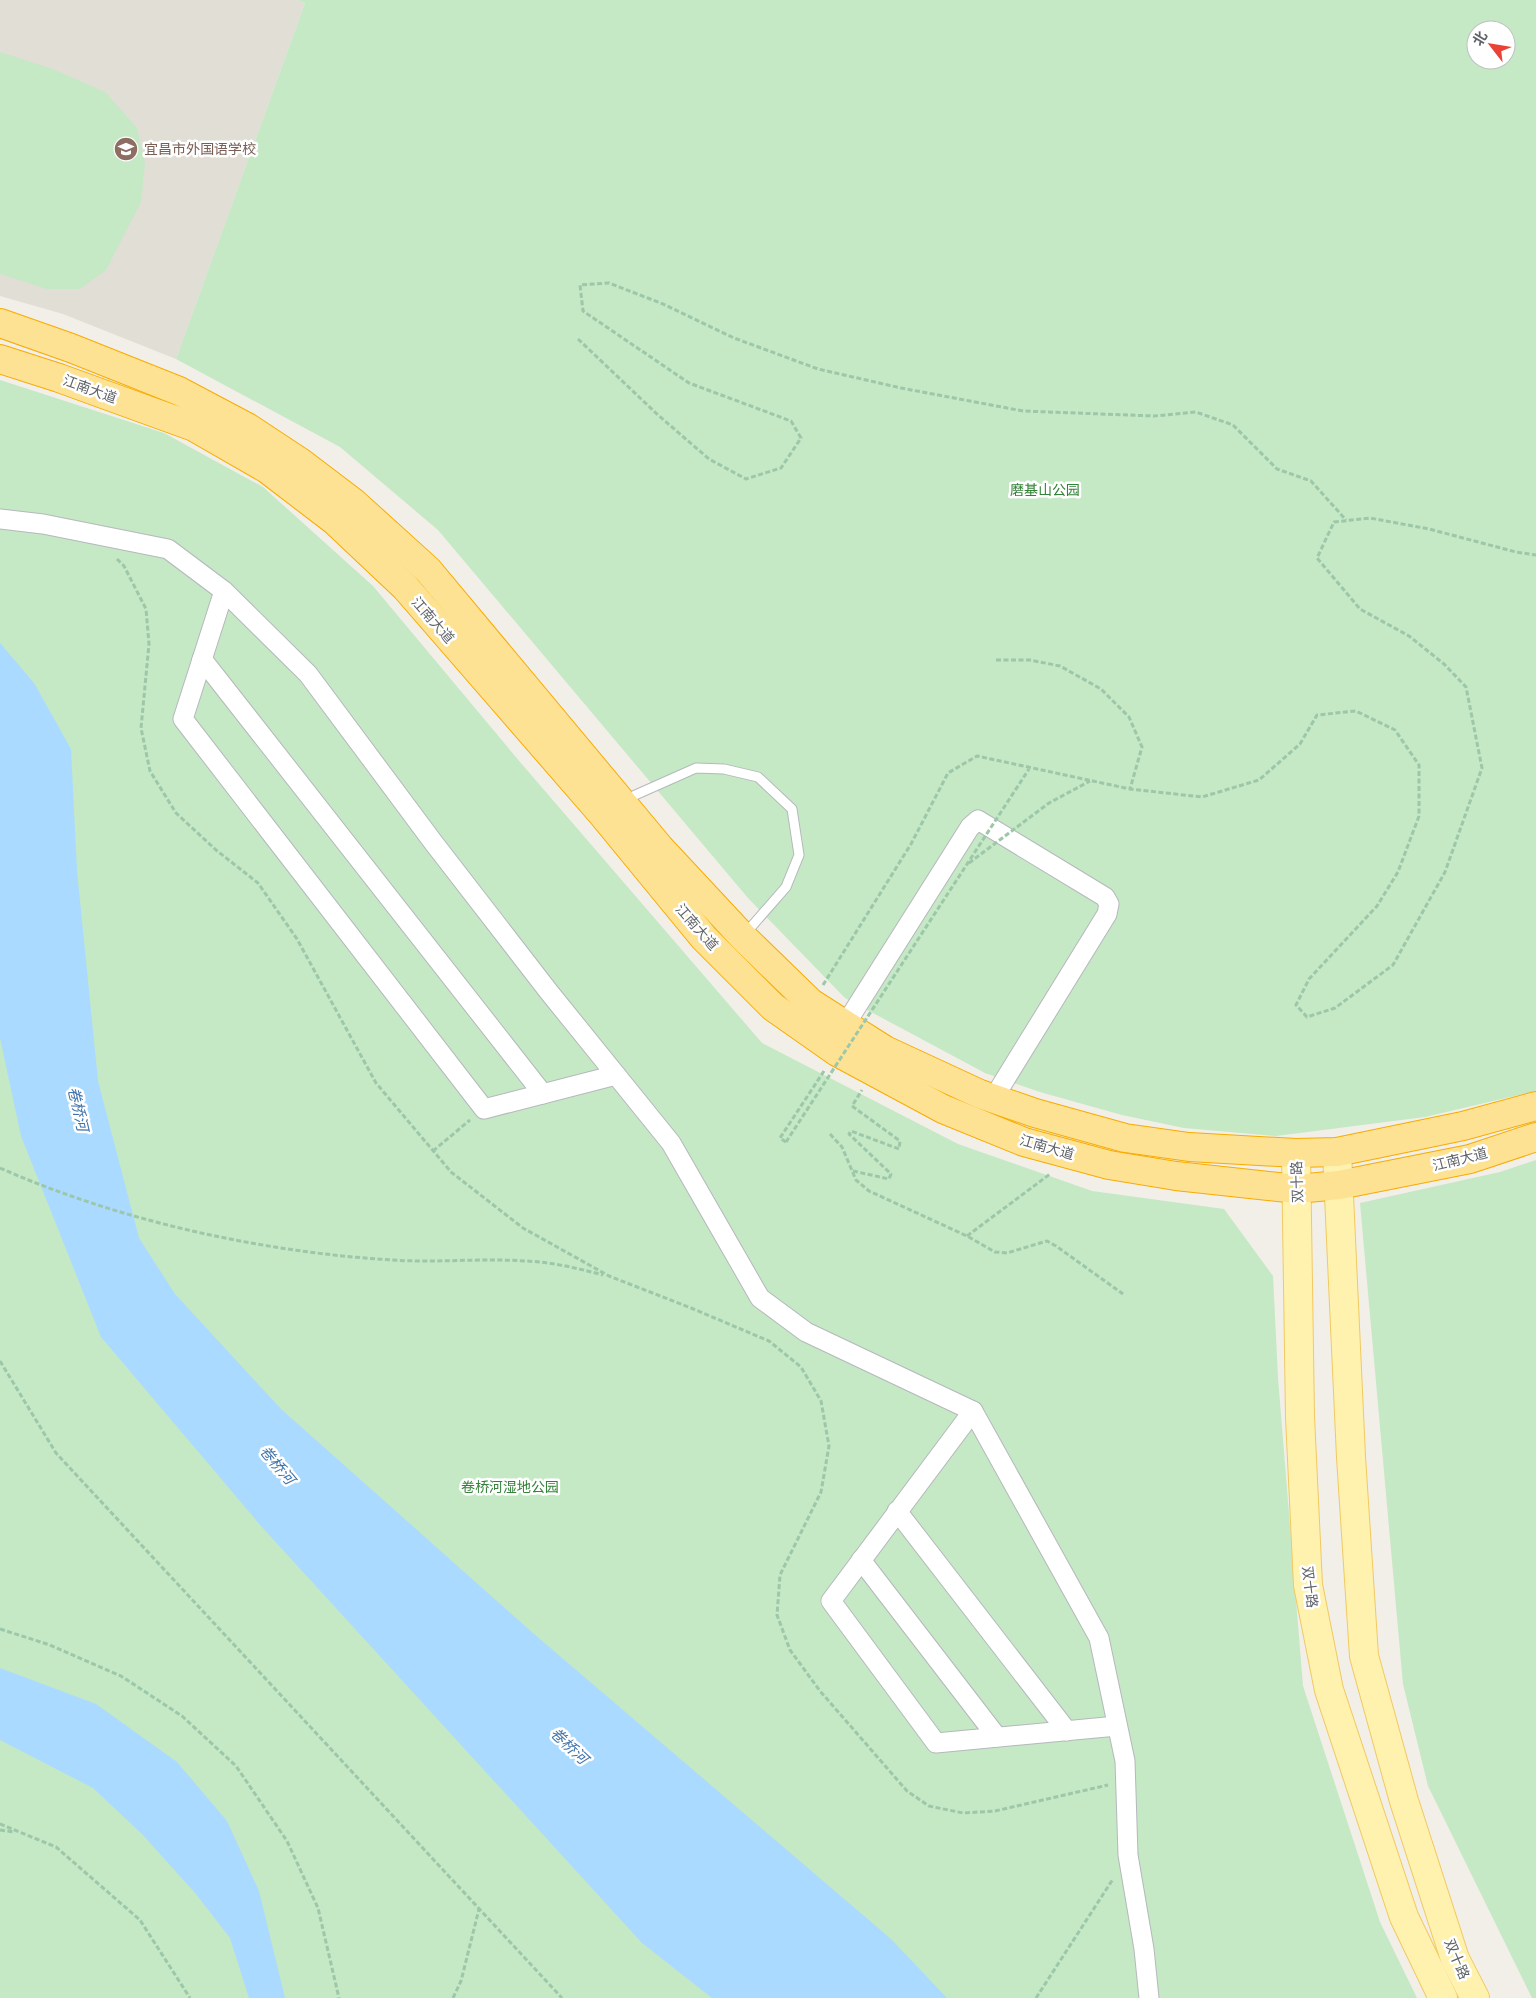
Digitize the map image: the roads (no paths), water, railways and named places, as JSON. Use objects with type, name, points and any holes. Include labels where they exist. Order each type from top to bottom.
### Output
[{"type":"highway","name":"江南大道","points":[[0,323],[71,348],[179,391],[246,427],[300,462],[354,503],[428,570],[660,848],[743,936],[811,1004],[885,1050],[993,1099],[1125,1138],[1190,1147],[1296,1153],[1337,1152],[1463,1126],[1536,1106]]},
{"type":"highway","name":"江南大道","points":[[0,359],[60,378],[194,427],[267,469],[336,521],[405,588],[604,815],[704,938],[773,1007],[837,1052],[943,1109],[1024,1142],[1109,1164],[1176,1176],[1297,1189],[1339,1185],[1470,1159],[1536,1137]]},
{"type":"main road","name":"双十路","points":[[1337,1152],[1351,1457],[1364,1656],[1404,1801],[1454,1960],[1475,1998]]},
{"type":"main road","name":"双十路","points":[[1296,1153],[1300,1417],[1308,1585],[1329,1690],[1404,1918],[1443,1998]]},
{"type":"street","points":[[0,519],[43,524],[168,549],[224,591],[308,674],[433,842],[670,1143],[760,1298],[806,1332],[973,1411],[1099,1638],[1125,1761],[1128,1855],[1144,1949],[1149,1998]]},
{"type":"street","points":[[224,591],[183,719],[484,1109],[616,1075]]},
{"type":"street","points":[[202,659],[543,1094]]},
{"type":"street","points":[[846,1025],[970,827],[978,820],[1105,896],[1110,904],[1108,914],[993,1099]]},
{"type":"street","points":[[973,1411],[831,1601],[936,1743],[1117,1726]]},
{"type":"street","points":[[897,1511],[1067,1731]]},
{"type":"street","points":[[861,1560],[997,1737]]},
{"type":"lane","points":[[622,801],[696,768],[724,769],[758,777],[792,810],[799,855],[786,886],[743,936]]},
{"type":"water","name":"卷桥河","points":[[0,643],[34,683],[71,749],[77,871],[98,1081],[139,1238],[175,1294],[281,1409],[534,1634],[891,1939],[947,1998],[712,1998],[642,1943],[261,1526],[101,1337],[21,1136],[0,1038]]},
{"type":"water","points":[[0,1668],[96,1704],[177,1762],[227,1821],[259,1891],[285,1998],[249,1998],[230,1938],[196,1894],[142,1834],[93,1788],[0,1740]]},
{"type":"place","name":"宜昌市外国语学校","points":[[126,149]]},
{"type":"park label","name":"磨基山公园","points":[[1045,490]]},
{"type":"park label","name":"卷桥河湿地公园","points":[[510,1487]]}]
